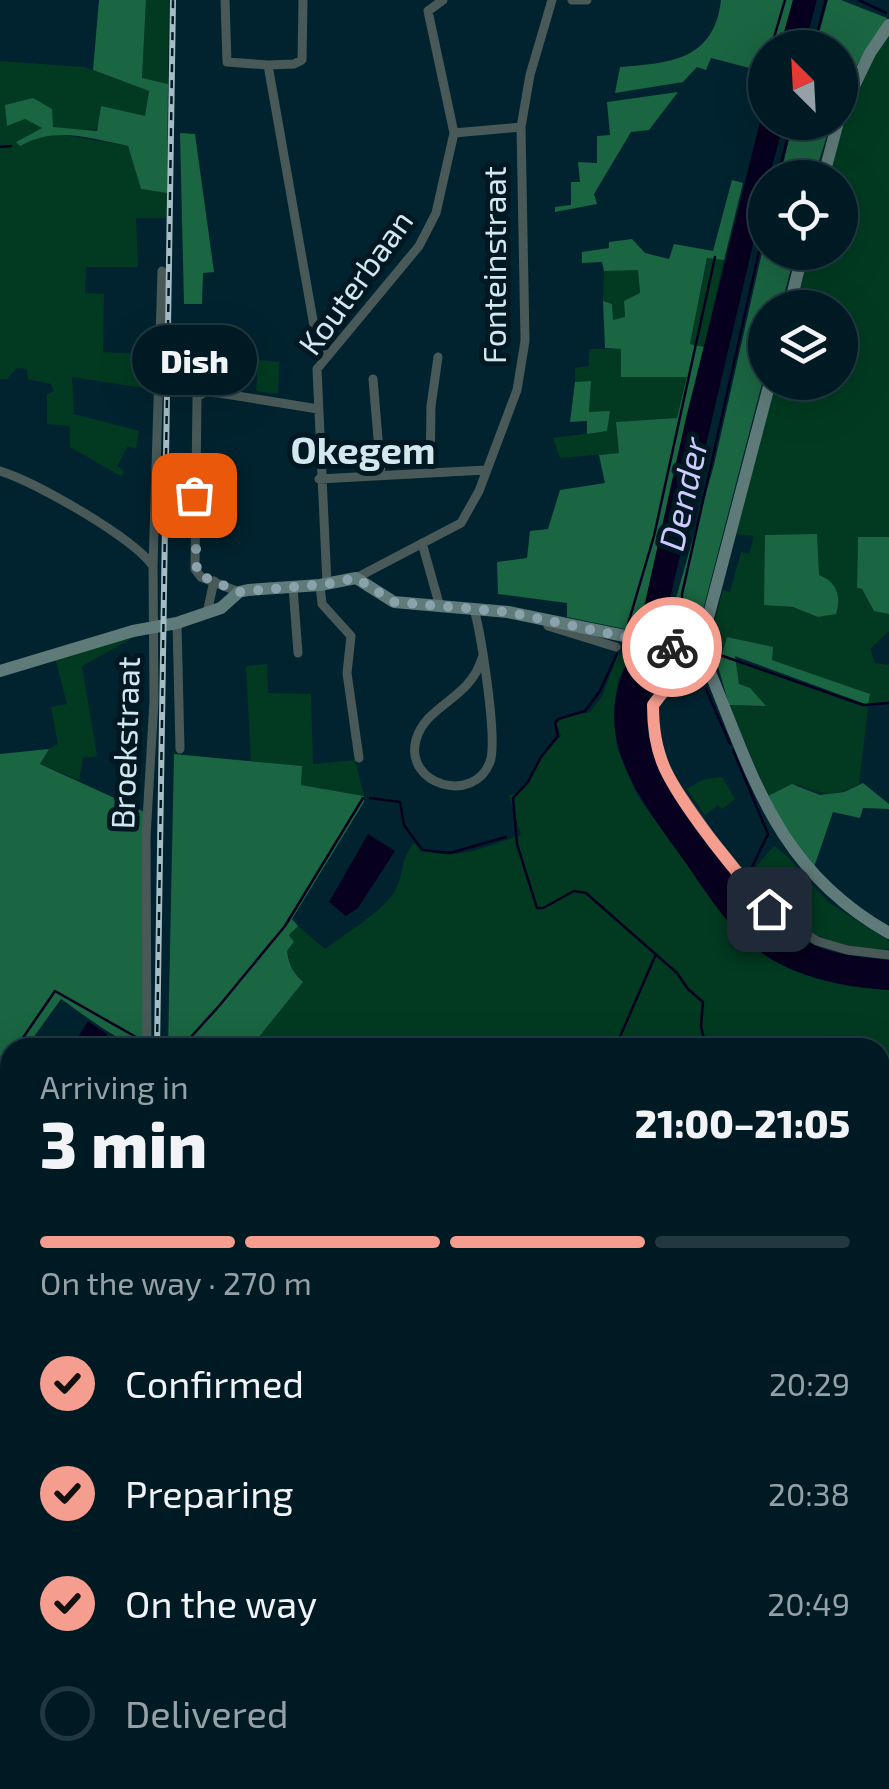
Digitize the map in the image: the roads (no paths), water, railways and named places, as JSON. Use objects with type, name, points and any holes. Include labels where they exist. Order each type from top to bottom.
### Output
[{"type":"main road","points":[[858,76],[889,25]]},
{"type":"main road","points":[[703,637],[765,400]]},
{"type":"main road","points":[[0,672],[208,613],[230,604],[239,592],[323,585],[356,578],[394,602],[538,618],[688,649],[694,658],[704,660]]},
{"type":"main road","points":[[688,649],[693,639],[703,637]]},
{"type":"main road","points":[[703,637],[712,648],[704,660]]},
{"type":"main road","points":[[704,660],[754,777],[790,848],[837,899],[889,933]]},
{"type":"street","points":[[224,0],[227,62],[268,65],[302,60],[303,0]]},
{"type":"street","name":"Kouterbaan","points":[[323,585],[317,369],[431,226],[454,133],[428,12],[443,0]]},
{"type":"street","name":"Fonteinstraat","points":[[356,578],[461,523],[517,390],[523,365],[521,127],[530,75],[552,0]]},
{"type":"street","points":[[572,0],[587,0]]},
{"type":"street","points":[[268,65],[318,343],[325,356]]},
{"type":"street","points":[[454,133],[521,127]]},
{"type":"street","name":"Broekstraat","points":[[147,1038],[147,862],[162,271]]},
{"type":"street","points":[[430,472],[431,406],[438,357]]},
{"type":"street","points":[[373,379],[381,474]]},
{"type":"street","points":[[239,592],[197,574],[197,397],[205,392],[218,393],[318,408]]},
{"type":"street","points":[[0,470],[91,517],[153,566]]},
{"type":"street","points":[[319,479],[486,470]]},
{"type":"street","points":[[422,543],[440,607]]},
{"type":"street","points":[[208,613],[214,581]]},
{"type":"street","points":[[323,585],[322,604],[350,636],[347,673],[360,758]]},
{"type":"street","points":[[293,587],[298,653]]},
{"type":"street","points":[[479,610],[492,736],[490,762],[474,781],[443,786],[420,770],[416,740],[426,720],[477,677],[482,658]]},
{"type":"street","points":[[538,618],[548,626],[616,646]]},
{"type":"street","points":[[177,623],[180,749]]},
{"type":"street","points":[[688,649],[680,670],[653,705],[653,728],[668,775],[769,909],[817,941],[847,950],[889,955]]},
{"type":"water","points":[[793,0],[817,0],[809,30],[785,30]]},
{"type":"water","points":[[756,140],[779,140],[774,160],[750,160]]},
{"type":"water","name":"Dender","points":[[748,170],[748,266],[657,654],[648,705],[649,737],[682,804],[755,901],[785,928],[823,949],[889,960],[889,990],[813,977],[771,959],[745,939],[713,903],[650,812],[623,761],[616,735],[615,708],[621,679],[635,648],[686,418]]},
{"type":"water","points":[[368,834],[395,851],[358,908],[346,916],[329,902]]},
{"type":"water","points":[[88,1021],[107,1034],[107,1038],[78,1038]]},
{"type":"waterway","points":[[776,30],[785,0]]},
{"type":"waterway","points":[[818,30],[826,0]]},
{"type":"waterway","points":[[859,0],[886,13]]},
{"type":"waterway","points":[[782,160],[787,140]]},
{"type":"waterway","points":[[0,147],[11,146]]},
{"type":"waterway","name":"Dender","points":[[628,624],[654,536],[715,257]]},
{"type":"waterway","name":"Dender","points":[[691,627],[683,620],[682,594],[755,270]]},
{"type":"waterway","points":[[617,654],[600,691],[585,711],[555,723],[558,736],[513,798],[517,844],[537,908],[574,891],[586,893],[677,973],[703,1002],[704,1038]]},
{"type":"waterway","points":[[720,655],[863,705],[889,703]]},
{"type":"waterway","points":[[706,689],[730,744]]},
{"type":"waterway","points":[[733,750],[768,834],[750,871]]},
{"type":"waterway","points":[[190,1038],[285,926],[363,798]]},
{"type":"waterway","points":[[370,798],[400,802],[404,825],[422,850],[450,853],[506,837]]},
{"type":"waterway","points":[[619,1038],[656,954]]},
{"type":"waterway","points":[[23,1038],[55,991],[138,1038]]},
{"type":"railway","points":[[157,1038],[173,0]]},
{"type":"place","name":"Dish","points":[[194,495]]},
{"type":"district","name":"Okegem","points":[[363,451]]}]
